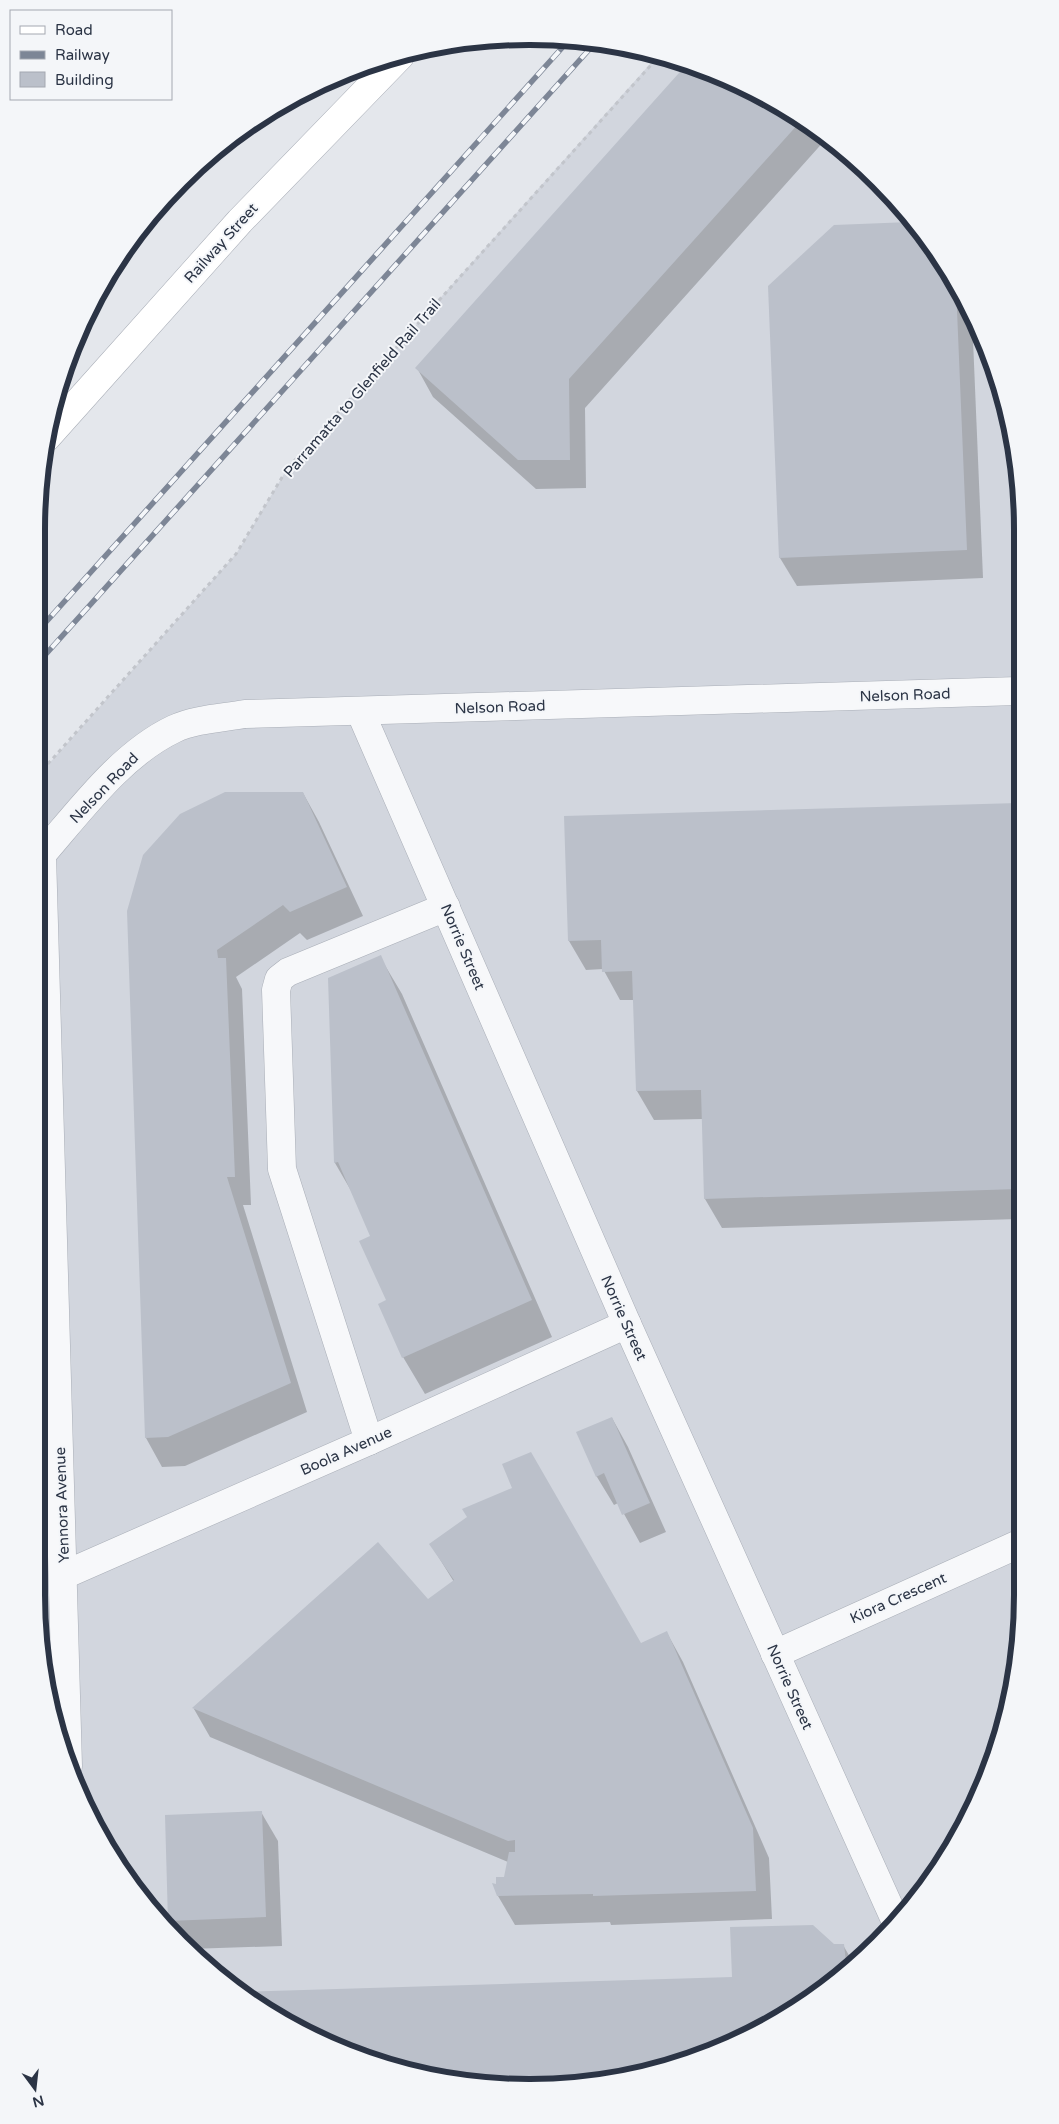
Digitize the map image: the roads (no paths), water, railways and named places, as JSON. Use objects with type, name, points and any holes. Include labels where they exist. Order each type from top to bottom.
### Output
[{"type":"main road","name":"Railway Street","points":[[56,425],[240,221],[390,66]]},
{"type":"street","name":"Nelson Road","points":[[45,850],[120,768],[146,745],[176,728],[245,714],[1014,691]]},
{"type":"street","name":"Norrie Street","points":[[360,711],[627,1324],[893,1915]]},
{"type":"street","points":[[369,1441],[282,1169],[276,990],[279,979],[288,972],[446,907]]},
{"type":"street","name":"Yennora Avenue","points":[[45,1029],[64,1575],[61,1717]]},
{"type":"street","name":"Boola Avenue","points":[[64,1575],[369,1441],[627,1324]]},
{"type":"street","name":"Kiora Crescent","points":[[775,1654],[1014,1547]]},
{"type":"railway","points":[[45,623],[563,46]]},
{"type":"railway","points":[[45,655],[590,49]]}]
